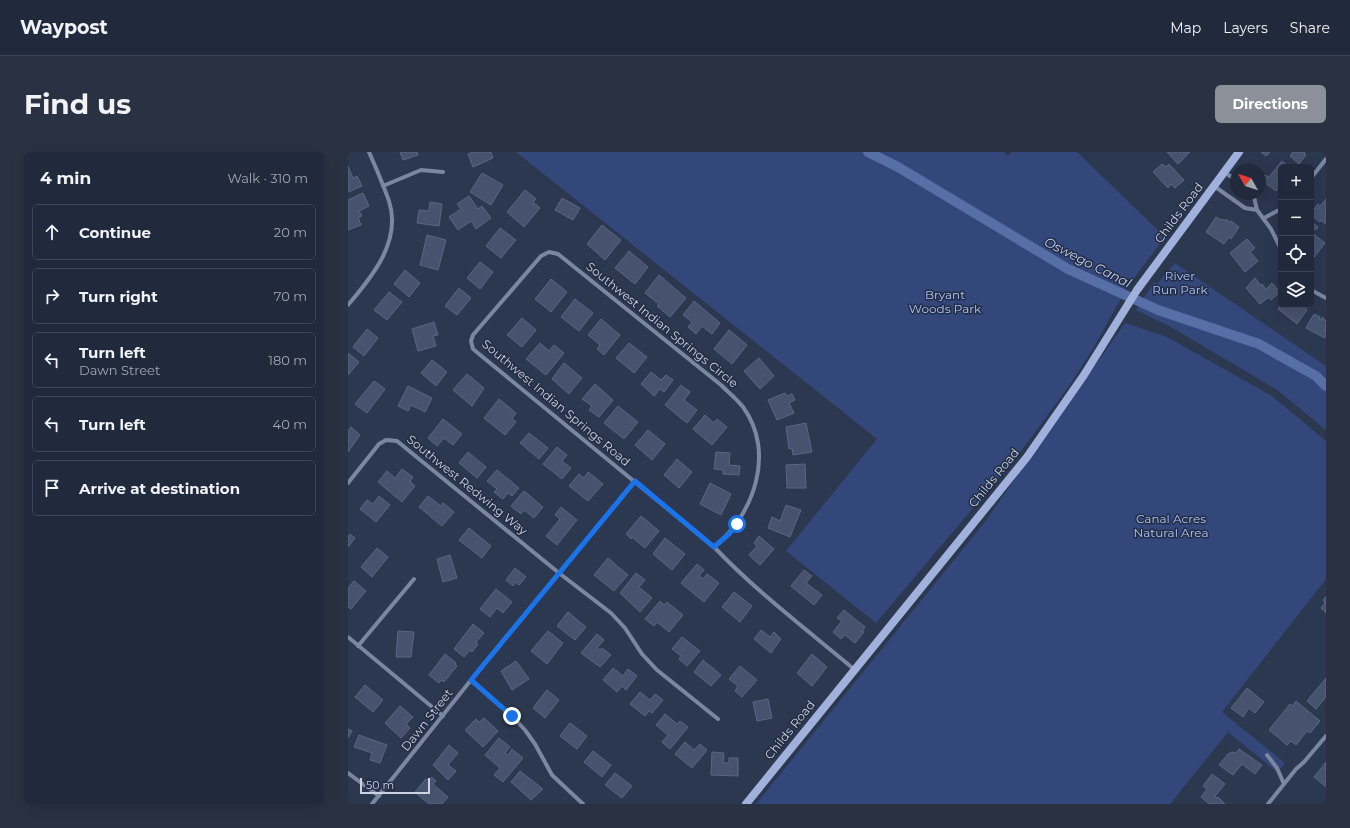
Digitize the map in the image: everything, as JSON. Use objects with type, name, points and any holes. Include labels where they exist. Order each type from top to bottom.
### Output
[{"type":"street","points":[[348,305],[372,275],[384,254],[391,232],[391,210],[389,201],[369,152]]},
{"type":"street","name":"Childs Road","points":[[746,804],[1027,457],[1084,375],[1126,307],[1239,152]]},
{"type":"street","points":[[1314,174],[1326,159]]},
{"type":"street","points":[[383,186],[421,170],[443,172]]},
{"type":"street","points":[[1224,172],[1230,176]]},
{"type":"street","points":[[1214,186],[1245,208],[1257,210]]},
{"type":"street","points":[[1255,200],[1257,210],[1264,218],[1278,244]]},
{"type":"street","points":[[1264,218],[1278,211]]},
{"type":"street","name":"Southwest Indian Springs Circle","points":[[473,335],[541,256],[549,252],[558,254],[721,385],[743,407],[751,422],[757,441],[759,464],[755,486],[743,515],[730,533],[714,547]]},
{"type":"street","points":[[1314,292],[1326,298]]},
{"type":"street","name":"Southwest Indian Springs Road","points":[[473,335],[471,341],[473,348],[714,547],[735,569],[765,596],[855,670]]},
{"type":"street","name":"Southwest Redwing Way","points":[[348,483],[379,444],[386,440],[397,441],[558,573],[617,618],[642,654],[657,670],[718,719]]},
{"type":"street","name":"Dawn Street","points":[[372,804],[558,573],[635,481]]},
{"type":"street","points":[[358,646],[414,579]]},
{"type":"street","points":[[348,637],[443,716]]},
{"type":"street","points":[[471,680],[525,730],[535,744],[552,775],[583,804]]},
{"type":"street","points":[[1268,804],[1296,769],[1304,762],[1326,736]]},
{"type":"street","points":[[1267,755],[1277,768],[1284,784]]},
{"type":"street","points":[[348,773],[379,796]]},
{"type":"green space","name":"Bryant Woods Park","points":[[516,152],[1004,152],[1008,156],[1011,152],[1077,152],[1165,237],[1128,286],[1091,352],[1067,389],[1021,451],[876,623],[786,551],[877,439]]},
{"type":"green space","name":"River Run Park","points":[[1175,263],[1326,366],[1326,430],[1276,389],[1171,327],[1136,310],[1154,282],[1157,284]]},
{"type":"green space","name":"Canal Acres Natural Area","points":[[1125,323],[1167,337],[1272,396],[1326,441],[1326,579],[1222,712],[1285,763],[1277,772],[1228,732],[1170,804],[756,804],[984,523]]},
{"type":"building","points":[[400,152],[417,152],[418,155],[403,160]]},
{"type":"building","points":[[473,152],[491,152],[493,158],[473,167],[468,154]]},
{"type":"building","points":[[1167,152],[1190,152],[1178,164]]},
{"type":"building","points":[[1261,152],[1270,152],[1266,156]]},
{"type":"building","points":[[1293,152],[1305,152],[1304,153],[1306,155],[1299,164],[1290,156]]},
{"type":"building","points":[[1162,164],[1166,167],[1169,164],[1184,180],[1175,188],[1171,184],[1168,188],[1153,172]]},
{"type":"building","points":[[348,166],[353,178],[357,176],[362,186],[348,192]]},
{"type":"building","points":[[1278,166],[1278,189],[1276,191],[1266,184],[1266,176],[1269,177]]},
{"type":"building","points":[[482,173],[503,185],[491,205],[470,192]]},
{"type":"building","points":[[525,190],[536,199],[533,202],[540,208],[524,227],[507,212]]},
{"type":"building","points":[[363,193],[369,206],[359,211],[362,216],[358,218],[361,225],[348,230],[348,200]]},
{"type":"building","points":[[469,196],[478,209],[482,206],[491,218],[476,229],[471,221],[458,230],[449,217],[461,209],[457,204]]},
{"type":"building","points":[[562,198],[580,208],[573,220],[555,210]]},
{"type":"building","points":[[1326,199],[1325,224],[1321,220],[1320,222],[1314,217],[1314,209],[1318,204],[1320,206]]},
{"type":"building","points":[[430,202],[442,204],[439,226],[417,223],[419,210],[429,211]]},
{"type":"building","points":[[1216,217],[1221,220],[1222,219],[1225,221],[1226,219],[1230,222],[1231,221],[1239,227],[1231,239],[1229,237],[1224,244],[1206,232]]},
{"type":"building","points":[[1314,224],[1318,227],[1316,230],[1314,228]]},
{"type":"building","points":[[602,225],[621,240],[605,260],[587,244]]},
{"type":"building","points":[[500,228],[516,240],[501,258],[486,246]]},
{"type":"building","points":[[1314,234],[1325,243],[1314,257]]},
{"type":"building","points":[[427,235],[446,240],[438,270],[420,265]]},
{"type":"building","points":[[1247,239],[1255,248],[1250,252],[1258,261],[1245,272],[1230,253]]},
{"type":"building","points":[[629,251],[648,267],[635,284],[615,268]]},
{"type":"building","points":[[480,262],[493,272],[480,289],[467,278]]},
{"type":"building","points":[[405,270],[420,283],[409,297],[394,284]]},
{"type":"building","points":[[659,275],[686,298],[670,317],[657,306],[659,304],[645,293]]},
{"type":"building","points":[[1255,278],[1261,286],[1262,284],[1266,289],[1272,283],[1278,290],[1278,294],[1271,300],[1269,297],[1260,304],[1246,288]]},
{"type":"building","points":[[551,279],[567,292],[551,312],[535,299]]},
{"type":"building","points":[[459,288],[471,298],[457,315],[445,306]]},
{"type":"building","points":[[389,292],[402,302],[387,320],[374,310]]},
{"type":"building","points":[[575,299],[593,313],[579,331],[561,317]]},
{"type":"building","points":[[694,301],[720,323],[712,334],[702,326],[696,334],[688,327],[692,322],[683,315]]},
{"type":"building","points":[[1305,308],[1307,310],[1297,324],[1278,309]]},
{"type":"building","points":[[1314,314],[1320,317],[1319,319],[1321,320],[1322,317],[1326,321],[1325,338],[1306,328]]},
{"type":"building","points":[[522,318],[536,330],[522,347],[507,335]]},
{"type":"building","points":[[601,319],[620,335],[604,355],[597,349],[600,345],[588,335]]},
{"type":"building","points":[[434,322],[438,335],[433,336],[436,346],[418,351],[412,329]]},
{"type":"building","points":[[367,329],[378,338],[364,356],[353,347]]},
{"type":"building","points":[[729,330],[747,345],[732,364],[714,349]]},
{"type":"building","points":[[540,343],[549,351],[554,345],[564,353],[546,375],[526,359]]},
{"type":"building","points":[[629,343],[647,357],[634,373],[616,358]]},
{"type":"building","points":[[348,353],[359,362],[348,375]]},
{"type":"building","points":[[759,358],[774,376],[760,389],[744,371]]},
{"type":"building","points":[[432,360],[447,372],[436,386],[421,373]]},
{"type":"building","points":[[564,363],[582,378],[569,394],[552,379]]},
{"type":"building","points":[[651,372],[661,380],[666,375],[673,380],[664,392],[660,389],[654,396],[641,384]]},
{"type":"building","points":[[467,374],[484,388],[472,406],[453,390]]},
{"type":"building","points":[[374,381],[385,389],[367,413],[355,404]]},
{"type":"building","points":[[595,384],[613,400],[599,417],[589,410],[592,406],[582,399]]},
{"type":"building","points":[[681,385],[690,392],[684,400],[697,410],[687,423],[665,405]]},
{"type":"building","points":[[408,386],[432,398],[425,412],[411,405],[408,411],[398,406]]},
{"type":"building","points":[[785,393],[787,396],[792,394],[795,400],[789,403],[794,413],[777,420],[768,400]]},
{"type":"building","points":[[499,399],[516,413],[512,419],[516,422],[505,435],[484,418]]},
{"type":"building","points":[[618,406],[638,422],[624,439],[604,423]]},
{"type":"building","points":[[705,415],[714,423],[717,419],[727,427],[712,445],[693,429]]},
{"type":"building","points":[[443,419],[462,434],[453,445],[444,438],[437,446],[428,438]]},
{"type":"building","points":[[806,423],[812,452],[793,455],[792,448],[789,449],[786,427]]},
{"type":"building","points":[[351,427],[360,435],[348,452],[348,431]]},
{"type":"building","points":[[648,430],[665,444],[652,460],[635,445]]},
{"type":"building","points":[[529,433],[548,448],[539,459],[520,443]]},
{"type":"building","points":[[557,447],[567,455],[562,461],[571,468],[562,479],[543,464]]},
{"type":"building","points":[[468,452],[486,467],[477,478],[459,463]]},
{"type":"building","points":[[716,452],[730,453],[729,465],[740,466],[739,475],[723,474],[723,470],[714,469]]},
{"type":"building","points":[[677,459],[692,472],[679,488],[664,475]]},
{"type":"building","points":[[805,464],[806,488],[787,488],[786,465]]},
{"type":"building","points":[[402,469],[413,477],[410,481],[415,486],[402,502],[378,482],[387,471],[395,478]]},
{"type":"building","points":[[497,470],[519,488],[512,496],[508,493],[503,499],[494,492],[497,489],[487,481]]},
{"type":"building","points":[[588,472],[603,484],[588,501],[569,486],[579,474],[584,478]]},
{"type":"building","points":[[710,483],[731,494],[721,515],[700,504]]},
{"type":"building","points":[[524,491],[543,507],[534,518],[524,510],[521,514],[511,506]]},
{"type":"building","points":[[379,496],[390,505],[376,522],[360,509],[367,500],[373,504]]},
{"type":"building","points":[[428,496],[441,506],[443,503],[454,512],[442,526],[419,507]]},
{"type":"building","points":[[786,505],[801,510],[790,537],[768,528],[772,517],[780,521]]},
{"type":"building","points":[[561,507],[577,520],[557,545],[546,536],[560,519],[555,515]]},
{"type":"building","points":[[641,516],[659,531],[645,548],[626,534]]},
{"type":"building","points":[[469,528],[491,546],[482,558],[459,540]]},
{"type":"building","points":[[350,534],[355,538],[348,547],[348,537]]},
{"type":"building","points":[[759,536],[774,549],[760,565],[749,555],[757,546],[754,543]]},
{"type":"building","points":[[665,538],[685,554],[672,570],[653,554]]},
{"type":"building","points":[[377,548],[388,557],[372,577],[361,567]]},
{"type":"building","points":[[450,555],[457,578],[443,582],[437,559]]},
{"type":"building","points":[[608,558],[628,575],[614,591],[594,575]]},
{"type":"building","points":[[697,564],[704,570],[699,576],[703,579],[707,574],[719,583],[704,602],[681,583]]},
{"type":"building","points":[[515,568],[526,577],[519,585],[516,582],[513,586],[506,580]]},
{"type":"building","points":[[804,570],[812,576],[806,583],[822,595],[814,605],[791,586]]},
{"type":"building","points":[[636,573],[645,580],[639,587],[652,598],[640,612],[620,593]]},
{"type":"building","points":[[354,581],[366,591],[351,609],[348,607],[348,588]]},
{"type":"building","points":[[496,589],[512,602],[503,613],[497,608],[490,617],[480,609]]},
{"type":"building","points":[[734,592],[752,606],[740,622],[722,607]]},
{"type":"building","points":[[1326,597],[1326,613],[1321,608],[1325,603],[1323,600]]},
{"type":"building","points":[[660,601],[664,605],[667,602],[683,615],[669,632],[657,622],[654,626],[645,619]]},
{"type":"building","points":[[844,610],[865,627],[862,631],[864,632],[855,643],[845,635],[841,639],[833,632],[842,621],[837,618]]},
{"type":"building","points":[[568,612],[586,627],[575,640],[557,626]]},
{"type":"building","points":[[473,624],[484,633],[476,642],[478,644],[472,652],[470,650],[464,657],[454,649]]},
{"type":"building","points":[[761,630],[770,637],[774,632],[781,639],[771,653],[754,639]]},
{"type":"building","points":[[398,631],[414,632],[411,657],[396,657]]},
{"type":"building","points":[[548,631],[563,643],[547,664],[531,651]]},
{"type":"building","points":[[597,634],[604,640],[597,648],[600,650],[602,648],[611,655],[600,667],[581,653]]},
{"type":"building","points":[[682,637],[700,651],[687,666],[679,659],[681,656],[672,649]]},
{"type":"building","points":[[445,654],[456,663],[455,664],[457,666],[444,682],[442,680],[439,683],[429,675]]},
{"type":"building","points":[[812,654],[827,667],[812,686],[797,673]]},
{"type":"building","points":[[703,660],[721,675],[711,686],[694,672]]},
{"type":"building","points":[[516,661],[529,679],[512,690],[501,671]]},
{"type":"building","points":[[740,666],[757,680],[742,697],[735,691],[738,686],[729,679]]},
{"type":"building","points":[[613,668],[623,676],[628,669],[637,676],[626,690],[622,686],[617,692],[603,680]]},
{"type":"building","points":[[1326,678],[1326,697],[1316,709],[1307,701]]},
{"type":"building","points":[[365,685],[383,700],[373,712],[355,697]]},
{"type":"building","points":[[1247,688],[1264,702],[1255,713],[1249,708],[1243,717],[1231,708]]},
{"type":"building","points":[[547,690],[559,700],[545,718],[533,708]]},
{"type":"building","points":[[640,692],[650,700],[655,694],[663,700],[652,713],[649,711],[645,716],[630,704]]},
{"type":"building","points":[[768,699],[772,718],[757,721],[753,702]]},
{"type":"building","points":[[1296,701],[1320,721],[1310,733],[1307,731],[1296,745],[1291,741],[1287,745],[1269,730],[1290,704],[1293,706]]},
{"type":"building","points":[[400,706],[413,717],[406,724],[410,728],[401,738],[385,723]]},
{"type":"building","points":[[665,714],[677,724],[680,721],[688,727],[670,749],[662,742],[668,735],[656,725]]},
{"type":"building","points":[[484,718],[498,731],[483,747],[465,730],[476,719],[479,722]]},
{"type":"building","points":[[570,723],[587,736],[577,749],[560,736]]},
{"type":"building","points":[[348,729],[352,731],[348,738]]},
{"type":"building","points":[[359,735],[387,745],[380,763],[370,760],[372,753],[354,747]]},
{"type":"building","points":[[499,738],[510,747],[505,753],[508,755],[512,749],[523,758],[503,782],[494,775],[500,768],[485,755]]},
{"type":"building","points":[[685,742],[694,750],[700,744],[707,750],[692,768],[675,754]]},
{"type":"building","points":[[449,745],[458,753],[448,765],[456,771],[448,780],[433,765]]},
{"type":"building","points":[[1239,749],[1262,765],[1255,774],[1242,764],[1233,775],[1219,765],[1228,754],[1232,752],[1236,753]]},
{"type":"building","points":[[593,751],[611,765],[602,777],[584,762]]},
{"type":"building","points":[[712,752],[724,753],[723,763],[729,763],[729,758],[738,758],[738,776],[711,775]]},
{"type":"building","points":[[1326,762],[1326,787],[1314,777]]},
{"type":"building","points":[[520,771],[543,789],[531,800],[511,782]]},
{"type":"building","points":[[615,773],[632,786],[622,798],[605,785]]},
{"type":"building","points":[[1212,774],[1225,784],[1215,796],[1225,804],[1209,804],[1201,797],[1207,789],[1203,786]]},
{"type":"building","points":[[432,777],[436,781],[433,784],[448,797],[442,804],[429,804],[415,792],[426,779],[429,781]]},
{"type":"waterway","name":"Oswego Canal","points":[[868,152],[898,167],[1068,269],[1158,310],[1259,344],[1316,376],[1326,386]]},
{"type":"route","points":[[512,716],[471,680],[635,481],[714,547],[730,533],[737,524]]}]
